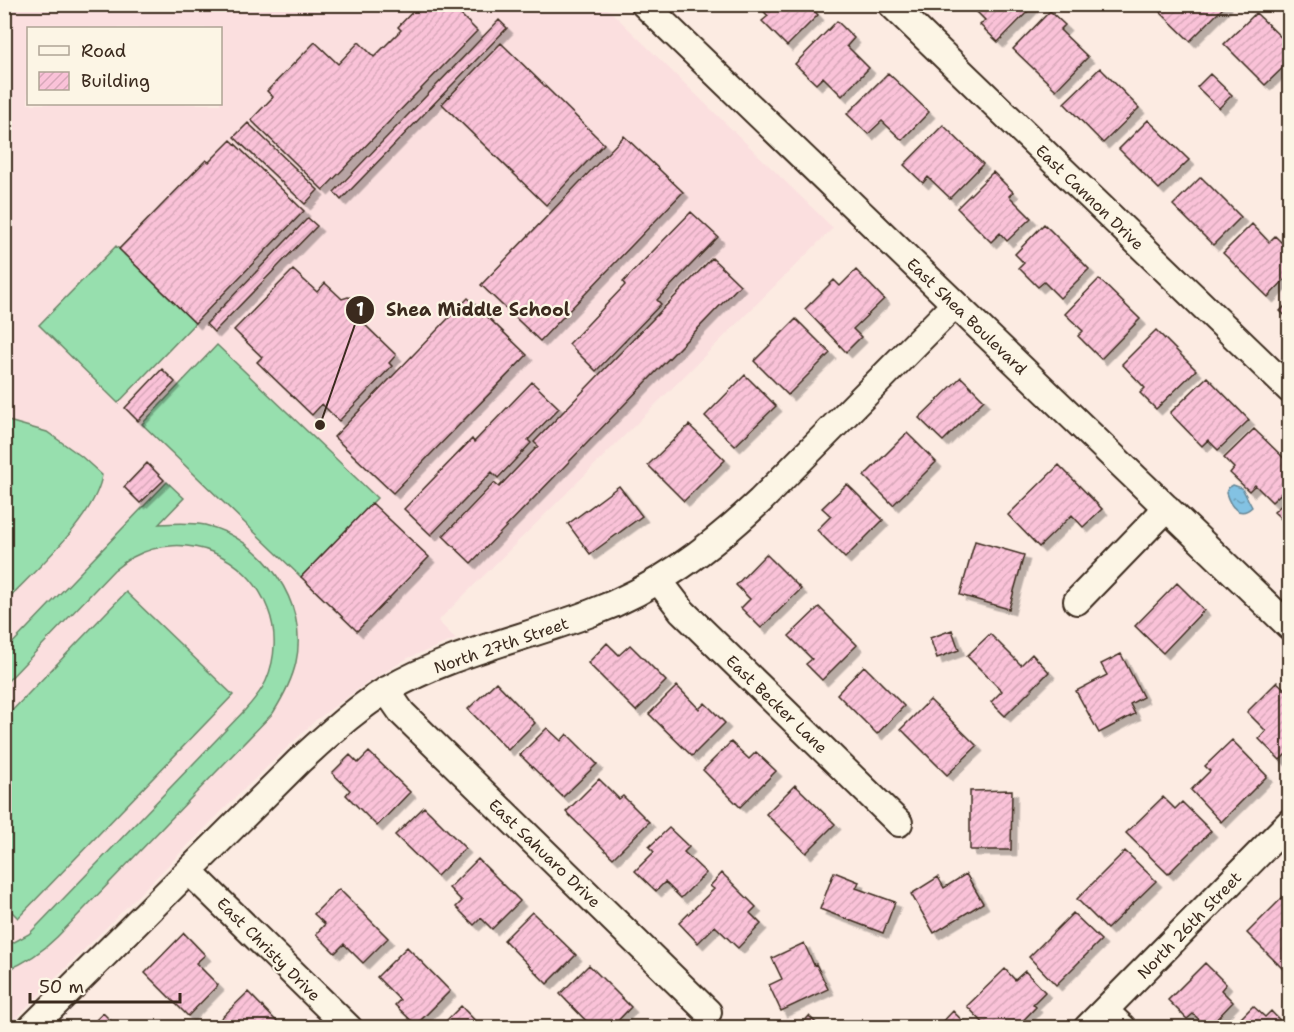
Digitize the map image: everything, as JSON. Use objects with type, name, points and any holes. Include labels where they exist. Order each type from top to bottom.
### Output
[{"type":"street","name":"East Shea Boulevard","points":[[644,4],[1290,627]]},
{"type":"street","name":"East Cannon Drive","points":[[891,4],[1290,390]]},
{"type":"street","name":"North 27th Street","points":[[31,1028],[299,761],[331,732],[386,690],[446,662],[593,613],[659,581],[697,556],[729,530],[926,336],[955,304]]},
{"type":"street","points":[[1077,601],[1167,508]]},
{"type":"street","name":"East Becker Lane","points":[[659,581],[682,611],[899,823]]},
{"type":"street","name":"East Sahuaro Drive","points":[[386,690],[402,712],[708,1012]]},
{"type":"street","name":"North 26th Street","points":[[1105,1022],[1290,822]]},
{"type":"street","name":"East Christy Drive","points":[[189,871],[349,1028]]},
{"type":"shaded area","points":[[5,5],[604,5],[833,228],[438,621],[456,639],[408,658],[364,685],[316,720],[5,1028]]},
{"type":"green space","points":[[116,246],[195,323],[118,403],[39,325]]},
{"type":"green space","points":[[217,345],[377,498],[301,577],[142,424]]},
{"type":"green space","points":[[5,420],[47,432],[81,456],[102,475],[97,491],[76,525],[62,543],[5,602]]},
{"type":"green space","points":[[167,482],[184,498],[159,524],[199,524],[226,532],[246,544],[277,576],[288,596],[295,617],[298,639],[292,676],[273,713],[57,937],[32,957],[5,971],[5,947],[29,934],[245,710],[262,689],[272,663],[274,636],[271,618],[259,590],[246,574],[230,561],[212,552],[193,547],[173,546],[153,549],[133,557],[114,570],[5,684],[5,651]]},
{"type":"green space","points":[[126,592],[233,695],[18,918],[5,905],[5,718]]},
{"type":"water","points":[[1233,485],[1242,488],[1252,507],[1243,512],[1236,509],[1226,493]]},
{"type":"building","points":[[420,4],[450,4],[477,31],[323,190],[251,120],[273,97],[267,91],[315,42],[338,64],[359,42],[374,57],[401,30],[398,27]]},
{"type":"building","points":[[757,4],[808,4],[818,15],[787,46],[762,21],[768,16]]},
{"type":"building","points":[[969,4],[1029,4],[1032,7],[998,42],[980,25],[985,20]]},
{"type":"building","points":[[1167,4],[1226,5],[1190,41],[1160,12]]},
{"type":"building","points":[[1050,11],[1065,25],[1060,30],[1088,57],[1056,90],[1013,49]]},
{"type":"building","points":[[1256,13],[1290,46],[1290,61],[1265,85],[1224,44]]},
{"type":"building","points":[[499,20],[507,28],[341,200],[334,192]]},
{"type":"building","points":[[837,21],[854,38],[847,46],[869,68],[842,96],[823,77],[816,84],[795,64]]},
{"type":"building","points":[[501,43],[604,144],[546,205],[442,104]]},
{"type":"building","points":[[1100,68],[1139,108],[1103,143],[1064,103]]},
{"type":"building","points":[[888,73],[929,112],[902,140],[882,121],[868,134],[847,114]]},
{"type":"building","points":[[1210,74],[1232,95],[1219,108],[1197,87]]},
{"type":"building","points":[[1148,120],[1189,160],[1159,189],[1119,149]]},
{"type":"building","points":[[248,123],[318,190],[305,204],[234,137]]},
{"type":"building","points":[[943,125],[983,164],[950,198],[928,177],[923,183],[904,165]]},
{"type":"building","points":[[624,136],[683,192],[540,341],[481,285]]},
{"type":"building","points":[[231,140],[304,211],[195,323],[119,249],[206,160],[209,162]]},
{"type":"building","points":[[993,172],[1013,192],[1009,196],[1031,218],[1007,241],[1000,233],[991,242],[957,208]]},
{"type":"building","points":[[1201,177],[1241,217],[1213,245],[1173,205]]},
{"type":"building","points":[[691,212],[718,237],[657,300],[661,304],[596,371],[569,344],[625,285],[623,282]]},
{"type":"building","points":[[308,218],[317,226],[214,332],[206,324]]},
{"type":"building","points":[[1044,224],[1089,269],[1060,298],[1044,282],[1038,287],[1019,268],[1024,263],[1015,254]]},
{"type":"building","points":[[1252,224],[1269,242],[1275,236],[1289,250],[1284,255],[1290,260],[1290,274],[1268,297],[1223,253]]},
{"type":"building","points":[[712,258],[740,285],[471,563],[443,536],[494,483],[499,487],[538,446],[534,442]]},
{"type":"building","points":[[293,270],[317,292],[325,283],[342,299],[348,297],[358,299],[364,310],[360,320],[396,355],[389,363],[392,366],[339,421],[322,404],[312,415],[257,362],[262,357],[234,330]]},
{"type":"building","points":[[856,270],[884,299],[853,329],[861,337],[846,352],[805,309],[834,280],[840,286]]},
{"type":"building","points":[[1099,279],[1140,319],[1101,359],[1078,336],[1083,331],[1065,314]]},
{"type":"building","points":[[468,298],[527,355],[393,493],[334,437]]},
{"type":"building","points":[[1290,301],[1290,320],[1280,311]]},
{"type":"building","points":[[796,319],[830,353],[788,395],[754,361]]},
{"type":"building","points":[[1156,330],[1196,370],[1156,409],[1140,393],[1145,388],[1122,364]]},
{"type":"building","points":[[162,369],[175,382],[138,421],[125,408]]},
{"type":"building","points":[[745,375],[776,406],[735,446],[705,416]]},
{"type":"building","points":[[961,377],[984,400],[943,441],[919,418]]},
{"type":"building","points":[[1207,377],[1249,420],[1218,450],[1208,440],[1202,446],[1170,413]]},
{"type":"building","points":[[532,382],[559,408],[528,440],[531,443],[498,478],[492,472],[431,535],[404,509]]},
{"type":"building","points":[[689,425],[725,460],[684,501],[648,465]]},
{"type":"building","points":[[1254,429],[1290,464],[1290,485],[1272,502],[1255,485],[1249,491],[1230,473],[1234,468],[1224,458]]},
{"type":"building","points":[[907,433],[936,462],[893,505],[864,476]]},
{"type":"building","points":[[147,463],[164,480],[140,503],[124,487]]},
{"type":"building","points":[[1059,465],[1102,509],[1083,527],[1072,515],[1039,547],[1008,515]]},
{"type":"building","points":[[847,484],[883,520],[845,558],[817,530],[831,516],[822,508]]},
{"type":"building","points":[[619,486],[642,516],[590,554],[568,524]]},
{"type":"building","points":[[1290,497],[1290,527],[1274,512]]},
{"type":"building","points":[[372,503],[429,557],[357,631],[301,577]]},
{"type":"building","points":[[975,541],[1024,555],[1009,609],[960,595]]},
{"type":"building","points":[[766,554],[801,589],[761,628],[741,608],[750,599],[736,585]]},
{"type":"building","points":[[1177,583],[1204,610],[1163,653],[1135,626]]},
{"type":"building","points":[[819,607],[857,645],[822,680],[806,664],[812,659],[789,636]]},
{"type":"building","points":[[952,630],[959,650],[937,658],[930,638]]},
{"type":"building","points":[[990,634],[1021,665],[1032,654],[1049,672],[1005,716],[991,702],[1002,691],[967,656]]},
{"type":"building","points":[[607,643],[619,655],[630,645],[666,681],[636,711],[588,663]]},
{"type":"building","points":[[1121,654],[1143,697],[1130,704],[1135,714],[1099,733],[1076,691],[1107,675],[1101,664]]},
{"type":"building","points":[[864,666],[904,706],[877,734],[837,694]]},
{"type":"building","points":[[496,682],[535,723],[508,750],[468,709]]},
{"type":"building","points":[[1277,682],[1290,694],[1290,750],[1280,760],[1259,739],[1266,731],[1247,712]]},
{"type":"building","points":[[677,686],[699,709],[705,703],[725,723],[692,756],[649,714]]},
{"type":"building","points":[[930,700],[977,746],[947,775],[901,729]]},
{"type":"building","points":[[547,728],[561,741],[567,734],[597,764],[563,797],[520,755]]},
{"type":"building","points":[[1232,740],[1267,776],[1221,822],[1191,790],[1210,771],[1205,766]]},
{"type":"building","points":[[731,742],[749,759],[756,752],[776,771],[740,807],[703,770]]},
{"type":"building","points":[[369,752],[410,792],[377,826],[346,795],[350,790],[332,773],[350,755],[358,763]]},
{"type":"building","points":[[599,779],[619,799],[623,796],[649,822],[613,858],[566,812]]},
{"type":"building","points":[[795,785],[835,824],[806,853],[766,814]]},
{"type":"building","points":[[1012,790],[1011,850],[970,850],[970,791]]},
{"type":"building","points":[[1163,797],[1175,809],[1182,802],[1211,831],[1168,874],[1126,833]]},
{"type":"building","points":[[424,807],[465,848],[437,876],[395,835]]},
{"type":"building","points":[[669,828],[689,847],[684,852],[706,873],[681,898],[665,882],[656,891],[635,871],[654,852],[649,847]]},
{"type":"building","points":[[1125,851],[1156,881],[1107,929],[1077,899]]},
{"type":"building","points":[[478,859],[520,901],[492,929],[481,918],[474,925],[456,907],[462,901],[449,888]]},
{"type":"building","points":[[834,872],[859,882],[856,888],[895,902],[883,933],[820,909]]},
{"type":"building","points":[[722,873],[756,907],[750,913],[761,924],[738,948],[715,926],[698,943],[679,923],[714,889],[710,886]]},
{"type":"building","points":[[966,874],[983,903],[934,933],[911,894],[938,877],[944,888]]},
{"type":"building","points":[[339,889],[388,938],[363,963],[344,944],[335,953],[316,934],[325,924],[314,914]]},
{"type":"building","points":[[1284,896],[1290,901],[1288,974],[1247,933]]},
{"type":"building","points":[[532,912],[576,955],[547,984],[504,940]]},
{"type":"building","points":[[1073,913],[1101,940],[1056,985],[1029,957]]},
{"type":"building","points":[[184,933],[205,955],[196,963],[218,985],[188,1016],[145,973]]},
{"type":"building","points":[[804,943],[828,989],[781,1011],[769,985],[782,979],[772,958]]},
{"type":"building","points":[[407,947],[450,991],[416,1025],[395,1005],[400,1000],[377,977]]},
{"type":"building","points":[[1205,963],[1226,984],[1221,990],[1233,1002],[1208,1028],[1193,1014],[1187,1019],[1168,1000]]},
{"type":"building","points":[[589,965],[631,1007],[611,1028],[593,1028],[560,994]]},
{"type":"building","points":[[1005,969],[1015,980],[1025,971],[1045,992],[1033,1004],[1036,1007],[1016,1028],[988,1028],[967,1006]]},
{"type":"building","points":[[248,992],[283,1028],[216,1028],[214,1025]]},
{"type":"building","points":[[461,1006],[482,1028],[439,1028]]},
{"type":"building","points":[[1253,1006],[1265,1017],[1271,1011],[1287,1028],[1231,1028]]},
{"type":"building","points":[[953,1011],[969,1028],[937,1028]]},
{"type":"building","points":[[103,1013],[118,1028],[88,1028]]},
{"type":"building","points":[[809,1016],[821,1028],[798,1028]]},
{"type":"place","name":"Shea Middle School","points":[[320,425]]}]
